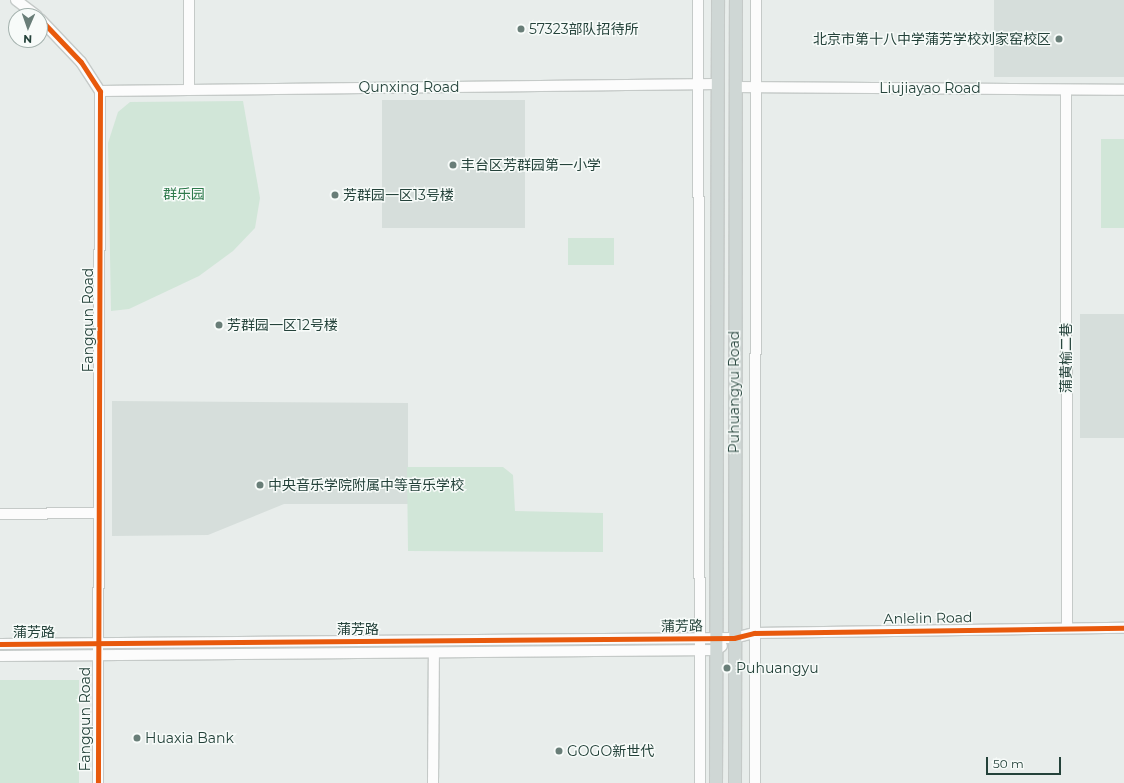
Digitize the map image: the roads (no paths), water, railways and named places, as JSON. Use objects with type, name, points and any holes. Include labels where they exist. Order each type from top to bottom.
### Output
[{"type":"main road","name":"Puhuangyu Road","points":[[716,783],[718,0]]},
{"type":"main road","name":"Puhuangyu Road","points":[[735,783],[736,0]]},
{"type":"street","points":[[16,0],[26,8]]},
{"type":"street","points":[[189,0],[189,89]]},
{"type":"street","points":[[698,0],[698,650],[700,783]]},
{"type":"street","points":[[755,783],[756,0]]},
{"type":"street","points":[[48,27],[81,62],[100,91]]},
{"type":"street","name":"Qunxing Road","points":[[100,91],[718,84]]},
{"type":"street","name":"Liujiayao Road","points":[[735,87],[1124,90]]},
{"type":"street","name":"蒲黄榆二巷","points":[[1066,90],[1067,627]]},
{"type":"street","name":"Fangqun Road","points":[[98,783],[97,513],[100,91]]},
{"type":"street","points":[[0,514],[97,513]]},
{"type":"street","name":"Anlelin Road","points":[[734,638],[754,633],[1067,627],[1124,628]]},
{"type":"street","points":[[716,650],[734,638]]},
{"type":"street","name":"蒲芳路","points":[[0,644],[734,638]]},
{"type":"street","name":"蒲芳路","points":[[0,656],[716,650]]},
{"type":"street","points":[[433,783],[434,653]]},
{"type":"place","name":"57323部队招待所","points":[[521,29]]},
{"type":"place","name":"北京市第十八中学蒲芳学校刘家窑校区","points":[[1059,39]]},
{"type":"place","name":"丰台区芳群园第一小学","points":[[453,165]]},
{"type":"place","name":"芳群园一区13号楼","points":[[335,195]]},
{"type":"place","name":"芳群园一区12号楼","points":[[219,325]]},
{"type":"place","name":"中央音乐学院附属中等音乐学校","points":[[260,485]]},
{"type":"place","name":"Puhuangyu","points":[[727,668]]},
{"type":"place","name":"Huaxia Bank","points":[[137,738]]},
{"type":"place","name":"GOGO新世代","points":[[559,751]]},
{"type":"park label","name":"群乐园","points":[[184,194]]}]
